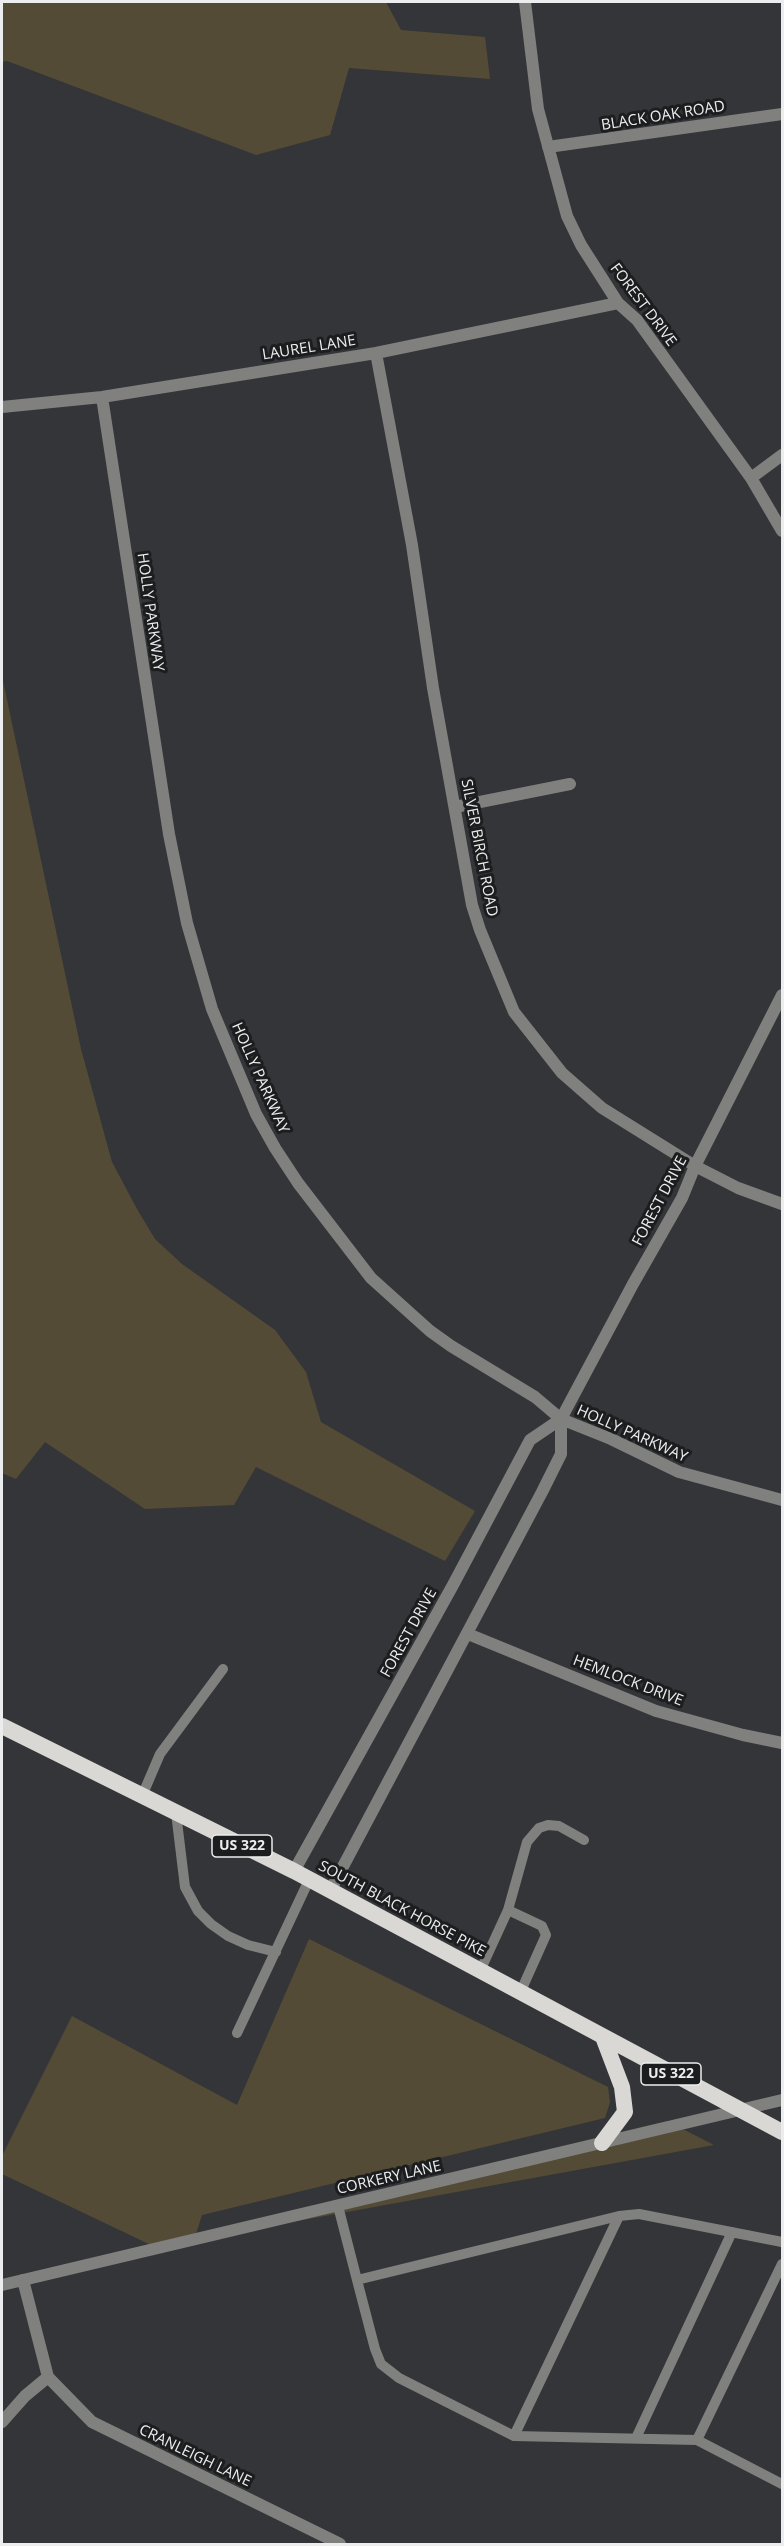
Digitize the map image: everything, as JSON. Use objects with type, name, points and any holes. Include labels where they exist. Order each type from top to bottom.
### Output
[{"type":"highway","name":"SOUTH BLACK HORSE PIKE","points":[[2,1726],[294,1871],[783,2132]]},
{"type":"highway","points":[[602,2143],[625,2112],[622,2087],[603,2037]]},
{"type":"street","name":"FOREST DRIVE","points":[[525,2],[538,109],[567,216],[581,245],[618,303],[637,320],[751,478],[783,531]]},
{"type":"street","name":"BLACK OAK ROAD","points":[[548,147],[783,114]]},
{"type":"street","name":"LAUREL LANE","points":[[2,407],[102,397],[376,353],[618,303]]},
{"type":"street","name":"SILVER BIRCH ROAD","points":[[376,353],[412,545],[433,688],[471,904],[514,1012],[562,1073],[602,1108],[695,1166],[738,1188],[783,1204]]},
{"type":"street","name":"HOLLY PARKWAY","points":[[102,397],[160,778],[182,900],[205,988],[256,1114],[298,1183],[371,1278],[430,1331],[535,1397],[561,1419],[611,1439],[679,1472],[783,1500]]},
{"type":"street","points":[[751,478],[783,455]]},
{"type":"street","points":[[455,807],[570,784]]},
{"type":"street","name":"FOREST DRIVE","points":[[294,1871],[453,1585],[530,1440],[561,1419],[682,1198],[695,1166],[783,995]]},
{"type":"street","name":"FOREST DRIVE","points":[[330,1891],[468,1634],[561,1454],[561,1419]]},
{"type":"street","name":"HEMLOCK DRIVE","points":[[468,1634],[656,1710],[743,1735],[783,1743]]},
{"type":"street","name":"CORKERY LANE","points":[[2,2285],[783,2100]]},
{"type":"street","name":"CRANLEIGH LANE","points":[[23,2280],[48,2377],[92,2422],[340,2544]]},
{"type":"street","points":[[2,2422],[25,2396],[48,2377]]},
{"type":"lane","points":[[142,1796],[160,1754],[223,1669]]},
{"type":"lane","points":[[176,1813],[185,1887],[198,1911],[228,1936],[248,1945],[276,1952]]},
{"type":"lane","points":[[480,1971],[508,1910],[527,1842],[539,1828],[548,1825],[559,1826],[585,1840]]},
{"type":"lane","points":[[237,2034],[309,1880]]},
{"type":"lane","points":[[508,1910],[542,1926],[546,1935],[520,1993]]},
{"type":"lane","points":[[338,2206],[375,2349],[381,2364],[399,2378],[514,2436],[697,2440],[783,2484]]},
{"type":"lane","points":[[357,2280],[619,2216],[639,2214],[783,2242]]},
{"type":"lane","points":[[514,2436],[619,2216]]},
{"type":"lane","points":[[636,2438],[732,2232]]},
{"type":"lane","points":[[697,2440],[783,2264]]},
{"type":"shaded area","points":[[2,2],[386,2],[401,30],[485,37],[490,79],[349,68],[330,135],[256,155],[7,61],[2,62]]},
{"type":"shaded area","points":[[2,676],[81,1049],[112,1162],[155,1239],[182,1264],[275,1330],[306,1372],[321,1422],[475,1511],[445,1561],[256,1467],[234,1505],[145,1509],[45,1442],[16,1479],[2,1473]]},
{"type":"shaded area","points":[[309,1939],[608,2087],[610,2102],[605,2118],[202,2215],[195,2237],[667,2121],[714,2145],[155,2247],[2,2174],[2,2156],[72,2016],[237,2105]]}]
